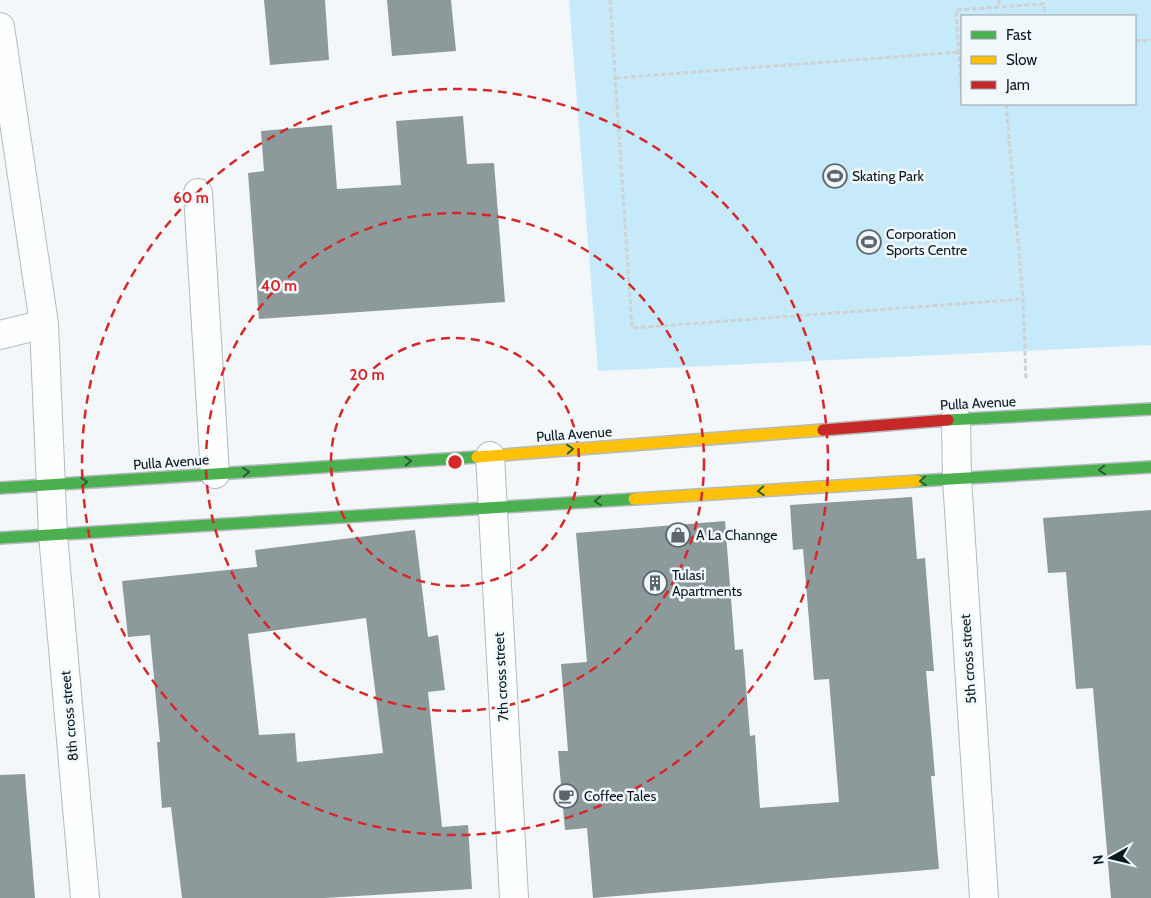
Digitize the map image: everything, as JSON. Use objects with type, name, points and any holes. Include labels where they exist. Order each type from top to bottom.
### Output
[{"type":"street","name":"8th cross street","points":[[0,27],[9,160],[44,324],[53,535],[84,898]]},
{"type":"street","points":[[198,193],[215,474]]},
{"type":"street","points":[[0,335],[44,324]]},
{"type":"street","name":"Pulla Avenue","points":[[0,488],[490,456],[956,419],[1151,409]]},
{"type":"street","name":"5th cross street","points":[[956,419],[956,479],[984,898]]},
{"type":"street","name":"7th cross street","points":[[490,456],[514,898]]},
{"type":"street","points":[[0,538],[1151,467]]},
{"type":"path","points":[[610,0],[632,328],[1023,299]]},
{"type":"path","points":[[999,0],[999,7]]},
{"type":"path","points":[[961,83],[956,10],[1044,4],[1045,15]]},
{"type":"path","points":[[1136,41],[1151,40]]},
{"type":"path","points":[[616,78],[959,52]]},
{"type":"path","points":[[1006,105],[1023,299],[1026,382]]},
{"type":"shaded area","name":"Corporation Sports Centre","points":[[569,0],[1151,0],[1151,345],[598,371]]},
{"type":"building","points":[[264,0],[325,0],[329,60],[270,65]]},
{"type":"building","points":[[387,0],[451,0],[456,51],[392,56]]},
{"type":"building","points":[[463,116],[467,164],[494,163],[505,302],[259,319],[248,173],[264,171],[261,131],[332,125],[337,189],[401,185],[396,121]]},
{"type":"building","points":[[912,497],[917,559],[925,558],[934,671],[926,671],[935,776],[931,776],[939,869],[593,898],[587,828],[565,830],[558,751],[568,751],[561,664],[587,662],[576,533],[725,521],[735,650],[743,649],[750,736],[755,735],[760,808],[839,802],[829,679],[814,680],[803,549],[793,550],[790,505]]},
{"type":"building","points":[[1151,510],[1151,898],[1111,898],[1093,688],[1076,689],[1066,572],[1048,573],[1043,518]]},
{"type":"building","points":[[415,530],[428,637],[438,635],[445,690],[428,692],[442,827],[468,825],[472,889],[325,898],[182,898],[171,807],[162,808],[157,742],[160,742],[150,635],[128,637],[122,581],[257,567],[255,550]],"holes":[[[366,618],[383,753],[297,762],[295,733],[259,735],[248,634]]]},
{"type":"building","points":[[25,774],[35,898],[0,898],[0,775]]},
{"type":"traffic: fast","points":[[948,420],[1151,409]]},
{"type":"traffic: fast","points":[[0,488],[477,457]]},
{"type":"traffic: fast","points":[[917,481],[1151,467]]},
{"type":"traffic: fast","points":[[0,538],[634,499]]},
{"type":"traffic: slow","points":[[477,457],[823,430]]},
{"type":"traffic: slow","points":[[634,499],[917,481]]},
{"type":"traffic: jam","points":[[823,430],[948,420]]},
{"type":"place","name":"Skating Park","points":[[835,176]]},
{"type":"place","name":"Corporation Sports Centre","points":[[869,242]]},
{"type":"place","name":"A La Channge","points":[[678,535]]},
{"type":"place","name":"Tulasi Apartments","points":[[655,583]]},
{"type":"place","name":"Coffee Tales","points":[[566,796]]}]
